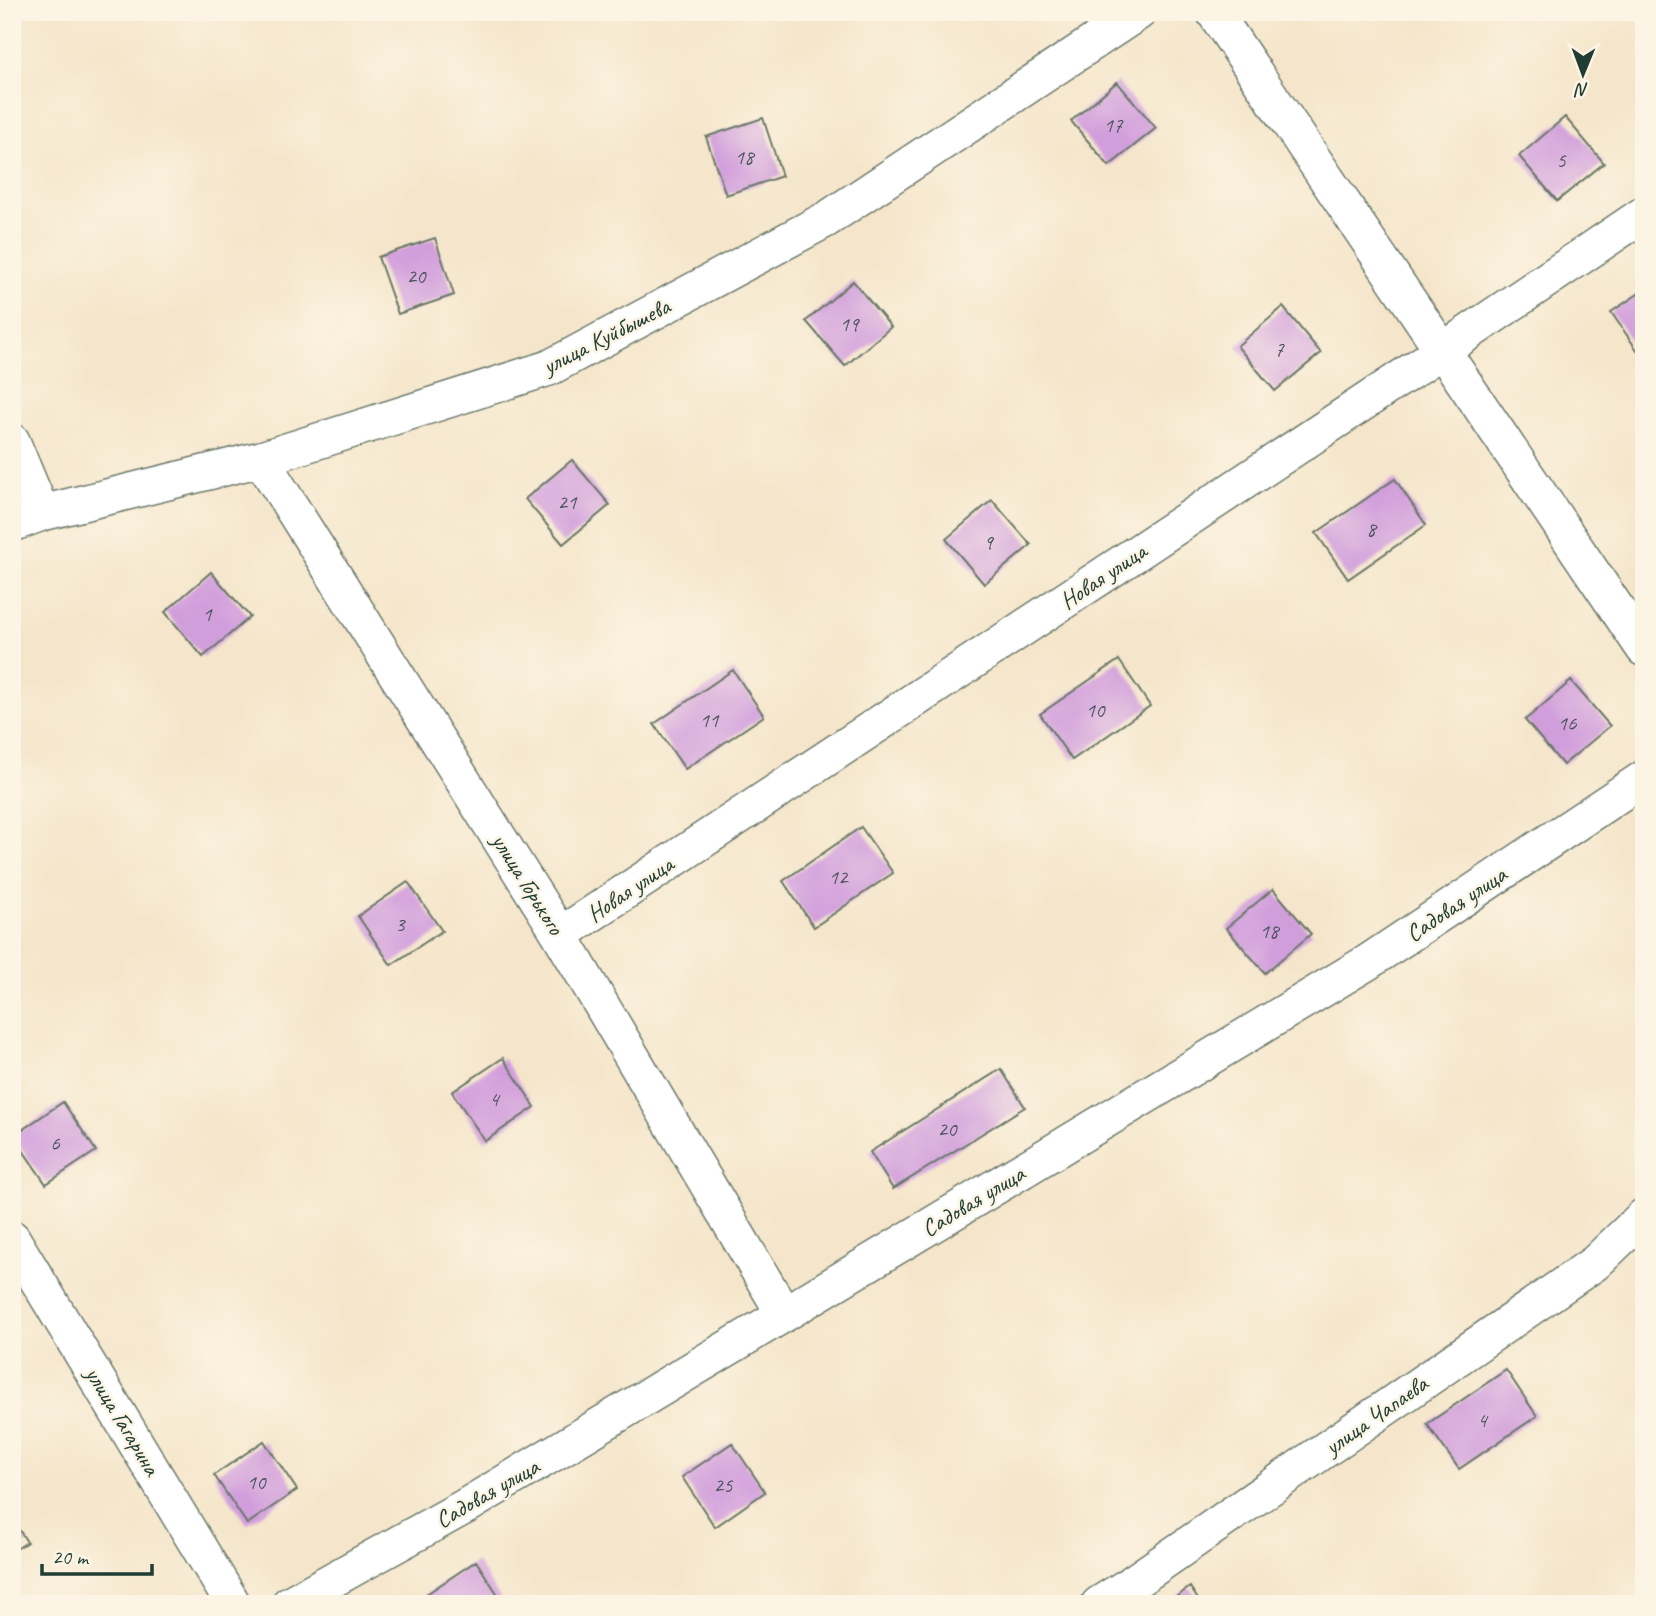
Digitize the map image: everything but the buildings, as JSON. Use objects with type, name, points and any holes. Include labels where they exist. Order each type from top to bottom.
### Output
[{"type":"street","name":"улица Куйбышева","points":[[27,518],[261,459],[549,368],[827,219],[1139,12]]},
{"type":"street","points":[[1214,12],[1644,649]]},
{"type":"street","name":"Новая улица","points":[[560,935],[1644,214]]},
{"type":"street","points":[[12,441],[27,518]]},
{"type":"street","name":"улица Горького","points":[[261,459],[560,935],[784,1314]]},
{"type":"street","name":"Садовая улица","points":[[289,1604],[466,1506],[1368,962],[1644,778]]},
{"type":"street","name":"улица Чапаева","points":[[1099,1604],[1595,1263],[1644,1216]]},
{"type":"street","name":"улица Гагарина","points":[[12,1238],[233,1604]]}]
